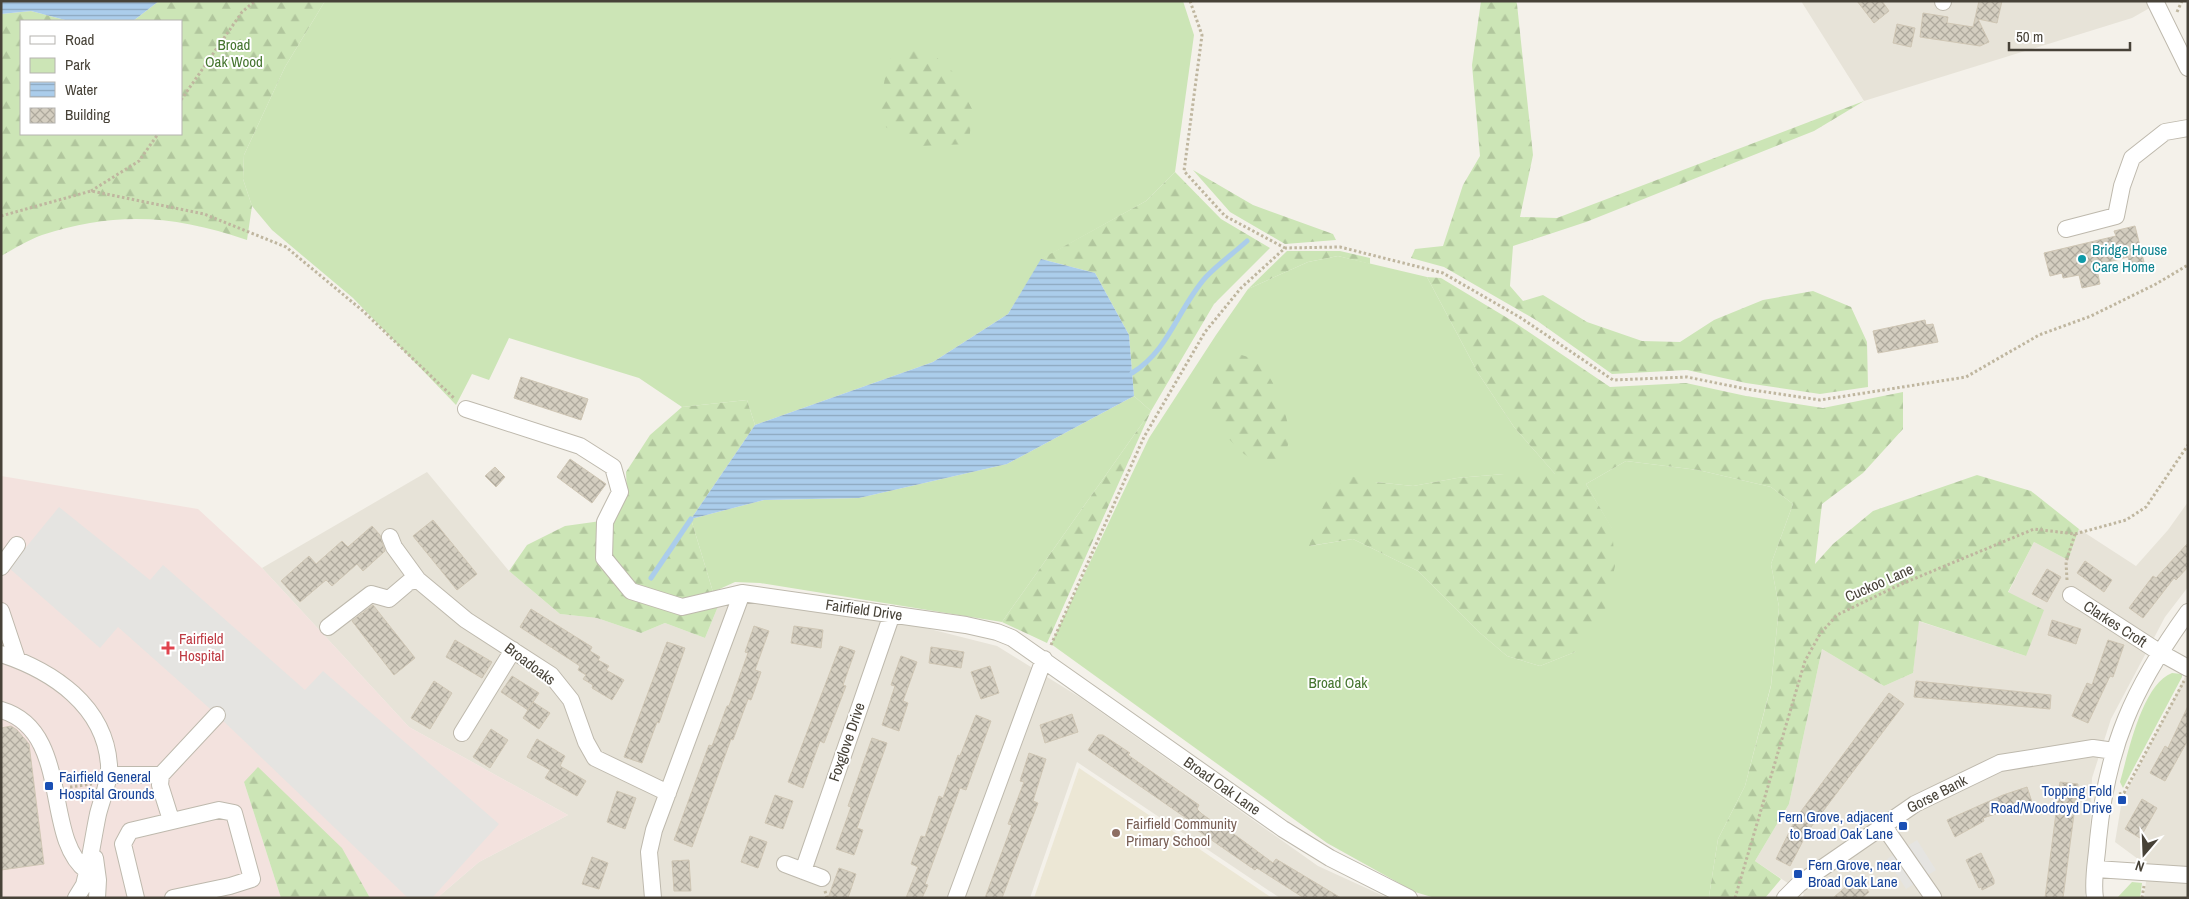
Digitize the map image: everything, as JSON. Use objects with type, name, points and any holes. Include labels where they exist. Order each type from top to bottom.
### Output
[{"type":"street","points":[[2154,1],[2188,68]]},
{"type":"street","points":[[2066,229],[2116,216],[2122,186],[2132,158],[2165,132],[2188,128]]},
{"type":"street","points":[[466,409],[580,446],[613,467],[620,492],[605,522],[604,558],[631,591],[682,607],[742,593]]},
{"type":"street","name":"Broadoaks","points":[[390,537],[394,547],[418,580],[466,620],[551,675],[571,700],[586,742],[595,758],[668,793]]},
{"type":"street","points":[[1,567],[17,545]]},
{"type":"street","points":[[328,627],[370,594],[389,599],[409,582],[418,580]]},
{"type":"street","points":[[650,897],[649,852],[654,830],[742,593]]},
{"type":"street","name":"Fairfield Drive","points":[[742,593],[892,614],[997,632],[1012,638],[1044,659]]},
{"type":"street","name":"Clarkes Croft","points":[[2071,595],[2159,652],[2188,668]]},
{"type":"street","points":[[1,611],[17,659]]},
{"type":"street","points":[[2095,898],[2102,799],[2114,751],[2131,702],[2159,652],[2188,612]]},
{"type":"street","name":"Foxglove Drive","points":[[803,871],[892,614]]},
{"type":"street","points":[[462,733],[513,650]]},
{"type":"street","points":[[1,654],[17,659],[52,677],[72,692],[89,710],[106,745],[108,775],[98,814],[84,886],[76,898]]},
{"type":"street","points":[[956,898],[1044,659]]},
{"type":"street","name":"Broad Oak Lane","points":[[1044,659],[1282,829],[1330,858],[1409,898]]},
{"type":"street","points":[[1,710],[11,712],[34,731],[48,761],[70,850],[80,865],[87,871]]},
{"type":"street","points":[[171,820],[160,785],[161,775],[217,714]]},
{"type":"street","name":"Gorse Bank","points":[[1785,898],[1798,884],[1915,804],[2000,763],[2093,748],[2114,751]]},
{"type":"street","points":[[108,775],[161,775]]},
{"type":"street","points":[[136,898],[123,844],[130,831],[220,810],[234,812],[252,879],[230,886],[173,898]]},
{"type":"street","points":[[1883,825],[1933,898]]},
{"type":"street","points":[[94,841],[98,898]]},
{"type":"street","points":[[785,864],[822,878]]},
{"type":"street","points":[[2096,869],[2188,875]]},
{"type":"path","points":[[182,99],[242,12],[255,1]]},
{"type":"path","points":[[1190,1],[1202,36],[1184,171],[1224,216],[1285,248],[1340,247],[1443,274],[1521,318],[1613,380],[1687,377],[1746,390],[1820,400],[1966,377],[2039,335],[2091,316],[2156,284],[2188,265]]},
{"type":"path","points":[[1,216],[91,191],[138,161],[157,135]]},
{"type":"path","points":[[91,191],[204,214],[286,247],[363,311],[466,409]]},
{"type":"path","points":[[1044,659],[1144,438],[1205,332],[1241,288],[1285,248]]},
{"type":"path","name":"Cuckoo Lane","points":[[1734,898],[1804,661],[1820,634],[1837,615],[1899,585],[2034,529],[2075,534],[2126,520],[2146,507],[2188,445]]},
{"type":"path","points":[[2071,595],[2065,573],[2066,562],[2075,534]]},
{"type":"path","points":[[2102,799],[2124,793],[2188,673]]},
{"type":"path","points":[[68,779],[70,789],[82,786]]},
{"type":"shaded area","points":[[1801,1],[2162,1],[2132,18],[1864,101]]},
{"type":"shaded area","points":[[427,472],[509,571],[560,614],[597,618],[641,633],[665,623],[705,638],[719,604],[746,601],[910,624],[997,646],[1081,698],[1318,866],[1388,898],[1280,898],[1077,762],[1030,898],[437,898],[479,862],[568,815],[409,727],[262,568]]},
{"type":"shaded area","name":"Fairfield Hospital","points":[[1,476],[198,509],[262,568],[409,727],[568,815],[479,862],[437,898],[370,898],[341,848],[244,782],[281,898],[1,898]]},
{"type":"shaded area","points":[[2188,502],[2188,587],[2165,617],[2111,719],[2092,778],[2088,886],[2084,898],[1802,898],[1804,894],[1755,861],[1789,804],[1822,649],[1884,686],[1913,673],[1918,621],[2026,656],[2008,593],[2034,542],[2068,560],[2079,529],[2136,566],[2168,530]]},
{"type":"shaded area","points":[[59,507],[150,580],[163,565],[305,690],[323,671],[499,824],[432,898],[408,898],[217,715],[118,627],[100,648],[9,568]]},
{"type":"shaded area","points":[[2188,671],[2188,898],[2144,898],[2146,882],[2138,859],[2115,842],[2122,800]]},
{"type":"shaded area","name":"Fairfield Community Primary School","points":[[1079,768],[1272,898],[1034,898]]},
{"type":"shaded area","points":[[1917,840],[1936,870],[1906,889],[1887,859]]},
{"type":"green space","name":"Broad Oak Wood","points":[[159,1],[325,1],[285,67],[244,155],[243,179],[252,206],[247,240],[195,225],[145,219],[120,219],[69,227],[42,235],[1,256],[1,14],[31,11],[65,20],[20,20],[20,135],[182,135],[182,20],[134,20]]},
{"type":"green space","points":[[325,1],[1183,1],[1194,35],[1175,172],[1146,201],[1042,259],[1008,314],[933,362],[755,425],[747,400],[682,407],[639,378],[509,338],[489,380],[472,374],[456,405],[353,298],[272,230],[252,206],[243,179],[244,155],[285,67]]},
{"type":"green space","points":[[1481,1],[1516,1],[1517,4],[1533,155],[1520,217],[1557,218],[1864,101],[1814,131],[1586,222],[1513,246],[1510,286],[1523,301],[1543,295],[1587,322],[1642,341],[1680,342],[1714,320],[1763,300],[1813,291],[1851,307],[1867,342],[1868,387],[1820,394],[1746,383],[1687,370],[1612,374],[1536,320],[1444,267],[1411,258],[1415,249],[1443,246],[1463,185],[1480,156],[1472,65]]},
{"type":"green space","points":[[906,46],[927,49],[953,72],[972,109],[969,144],[919,146],[877,122],[888,61]]},
{"type":"green space","points":[[1193,170],[1253,205],[1333,234],[1336,240],[1285,244],[1230,212]]},
{"type":"green space","points":[[1175,172],[1221,219],[1270,248],[1214,304],[1151,411],[1134,396],[1129,335],[1095,273],[1041,259],[1146,201]]},
{"type":"green space","points":[[1287,251],[1340,251],[1370,258],[1370,264],[1338,256],[1308,262],[1248,289]]},
{"type":"green space","name":"Broad Oak","points":[[1338,256],[1427,277],[1478,373],[1514,427],[1556,475],[1504,474],[1457,478],[1413,486],[1375,482],[1310,546],[1353,539],[1418,571],[1479,632],[1507,656],[1540,666],[1575,652],[1612,529],[1586,484],[1626,461],[1698,470],[1771,487],[1793,504],[1771,564],[1779,607],[1771,685],[1745,786],[1718,839],[1709,896],[1711,898],[1435,898],[1415,892],[1327,843],[1051,644],[1149,438],[1248,289],[1308,262]]},
{"type":"green space","points":[[1427,277],[1441,278],[1514,322],[1610,387],[1686,383],[1746,396],[1823,408],[1903,392],[1903,429],[1863,473],[1822,504],[1815,564],[1833,544],[1873,511],[1977,475],[2031,491],[2079,529],[2068,560],[2034,542],[2008,592],[2044,610],[2026,656],[1919,621],[1913,673],[1884,686],[1822,649],[1789,804],[1755,861],[1781,879],[1765,898],[1711,898],[1709,896],[1718,839],[1745,786],[1771,686],[1779,607],[1771,564],[1793,504],[1771,487],[1698,470],[1626,461],[1586,484],[1612,528],[1615,566],[1603,620],[1575,652],[1540,666],[1507,656],[1479,632],[1418,571],[1353,539],[1309,546],[1335,472],[1375,482],[1413,486],[1457,478],[1504,474],[1555,474],[1514,427],[1478,373]]},
{"type":"green space","points":[[1237,354],[1250,358],[1258,364],[1266,372],[1277,391],[1285,412],[1289,433],[1289,441],[1282,459],[1264,462],[1256,461],[1247,456],[1229,439],[1215,418],[1211,399],[1212,385],[1216,372],[1222,360]]},
{"type":"green space","points":[[1134,396],[1151,411],[1002,622],[760,583],[735,582],[713,592],[691,519],[764,500],[859,498],[1007,464]]},
{"type":"green space","points":[[747,400],[755,425],[691,519],[713,592],[681,601],[635,588],[611,557],[610,525],[627,495],[626,472],[650,435],[682,407]]},
{"type":"green space","points":[[1151,411],[1047,643],[1002,622]]},
{"type":"green space","points":[[601,521],[599,560],[629,595],[719,604],[705,638],[665,623],[641,633],[597,618],[560,614],[509,571],[527,545],[565,526]]},
{"type":"green space","points":[[2172,673],[2182,674],[2182,677],[2123,788],[2120,782],[2132,738],[2144,705],[2161,680]]},
{"type":"green space","points":[[258,767],[342,848],[370,898],[281,898],[244,782]]},
{"type":"green space","points":[[2132,882],[2142,883],[2140,898],[2117,898]]},
{"type":"water","points":[[1,1],[159,1],[134,20],[65,20],[31,11],[1,14]]},
{"type":"water","points":[[1041,259],[1095,273],[1129,335],[1134,396],[1007,464],[859,498],[764,500],[691,519],[755,425],[933,362],[1008,314]]},
{"type":"building","points":[[1857,1],[1882,1],[1889,11],[1874,23]]},
{"type":"building","points":[[1979,1],[2002,1],[1997,23],[1978,19],[1989,42],[1980,46],[1920,37],[1923,13],[1948,17],[1947,23],[1973,27]]},
{"type":"building","points":[[1897,24],[1915,28],[1911,47],[1893,43]]},
{"type":"building","name":"Bridge House Care Home","points":[[2135,226],[2144,262],[2130,265],[2128,257],[2096,265],[2100,284],[2082,288],[2079,275],[2063,278],[2062,273],[2050,276],[2044,253],[2116,236],[2114,231]]},
{"type":"building","points":[[1925,320],[1926,325],[1933,324],[1938,342],[1878,353],[1873,331]]},
{"type":"building","points":[[521,377],[588,399],[581,420],[514,398]]},
{"type":"building","points":[[570,459],[606,484],[592,503],[557,477]]},
{"type":"building","points":[[495,467],[505,477],[496,487],[485,476]]},
{"type":"building","points":[[433,520],[477,574],[457,590],[413,536]]},
{"type":"building","points":[[372,526],[380,535],[385,551],[363,571],[357,564],[332,586],[326,580],[300,602],[281,581],[309,556],[316,564],[342,541],[348,547]]},
{"type":"building","points":[[2188,543],[2188,567],[2176,580],[2174,578],[2143,618],[2129,608],[2153,576],[2156,578]]},
{"type":"building","points":[[2085,561],[2112,580],[2104,592],[2077,573]]},
{"type":"building","points":[[2047,569],[2061,577],[2047,602],[2032,594]]},
{"type":"building","points":[[373,605],[415,658],[394,675],[352,621]]},
{"type":"building","points":[[531,609],[592,647],[590,651],[600,657],[598,660],[609,666],[606,670],[624,680],[612,700],[592,688],[593,685],[583,679],[586,675],[578,670],[580,666],[520,627]]},
{"type":"building","points":[[2052,620],[2081,629],[2076,644],[2048,635]]},
{"type":"building","points":[[754,626],[769,631],[755,670],[761,672],[751,700],[748,699],[733,740],[731,739],[692,847],[674,840],[709,745],[712,746],[727,706],[729,706],[748,653],[745,652]]},
{"type":"building","points":[[794,626],[823,630],[821,648],[791,643]]},
{"type":"building","points":[[455,640],[492,662],[482,678],[446,657]]},
{"type":"building","points":[[2108,640],[2124,645],[2113,677],[2110,676],[2088,723],[2072,716],[2087,683],[2092,685]]},
{"type":"building","points":[[667,642],[685,648],[659,723],[657,722],[642,763],[624,757]]},
{"type":"building","points":[[840,646],[855,651],[843,685],[846,686],[824,743],[820,741],[803,788],[788,782]]},
{"type":"building","points":[[931,647],[964,652],[961,668],[929,663]]},
{"type":"building","points":[[901,656],[917,662],[903,701],[908,703],[899,731],[882,725],[895,686],[891,685]]},
{"type":"building","points":[[990,666],[999,693],[981,699],[971,672]]},
{"type":"building","points":[[512,676],[539,693],[528,710],[501,692]]},
{"type":"building","points":[[434,681],[452,693],[430,729],[411,718]]},
{"type":"building","points":[[1916,681],[2051,695],[2050,709],[1914,697]]},
{"type":"building","points":[[1889,693],[1904,704],[1808,831],[1790,866],[1776,859],[1796,818]]},
{"type":"building","points":[[533,702],[550,713],[539,729],[523,718]]},
{"type":"building","points":[[2188,706],[2188,740],[2165,781],[2150,773],[2165,746],[2168,748]]},
{"type":"building","points":[[1072,714],[1078,732],[1045,743],[1040,725]]},
{"type":"building","points":[[976,715],[991,721],[966,790],[960,788],[925,884],[928,885],[922,898],[906,898],[918,867],[911,864],[921,836],[925,837],[939,796],[943,798],[958,755],[960,756]]},
{"type":"building","points":[[11,726],[29,744],[44,864],[1,870],[1,728]]},
{"type":"building","points":[[491,729],[508,740],[490,768],[473,757]]},
{"type":"building","points":[[1098,735],[1103,735],[1130,753],[1128,755],[1199,805],[1197,809],[1202,814],[1222,828],[1223,826],[1273,863],[1276,859],[1341,898],[1304,898],[1257,868],[1255,870],[1187,823],[1189,820],[1088,750]]},
{"type":"building","points":[[872,738],[887,743],[857,828],[863,830],[854,855],[836,849],[851,807],[848,806]]},
{"type":"building","points":[[537,739],[565,756],[560,766],[586,781],[577,796],[545,778],[550,770],[527,757]]},
{"type":"building","points":[[1029,753],[1046,759],[1033,801],[1038,803],[1002,898],[985,898],[1012,825],[1008,824],[1024,782],[1020,781]]},
{"type":"building","points":[[2060,782],[2078,784],[2063,898],[2045,898]]},
{"type":"building","points":[[2027,787],[2032,802],[1983,818],[1984,821],[1955,837],[1947,820],[2003,795]]},
{"type":"building","points":[[617,791],[636,798],[625,829],[607,822]]},
{"type":"building","points":[[775,795],[793,801],[783,829],[765,823]]},
{"type":"building","points":[[2142,799],[2157,808],[2140,838],[2125,829]]},
{"type":"building","points":[[750,836],[767,842],[758,868],[741,862]]},
{"type":"building","points":[[1981,853],[1994,880],[1994,884],[1982,890],[1981,887],[1979,888],[1966,860]]},
{"type":"building","points":[[592,857],[608,863],[599,889],[582,884]]},
{"type":"building","points":[[689,860],[691,891],[674,891],[672,861]]},
{"type":"building","points":[[839,868],[856,874],[848,898],[828,898]]},
{"type":"building","points":[[1857,877],[1869,892],[1862,898],[1833,898]]},
{"type":"waterway","points":[[1132,373],[1145,364],[1155,353],[1196,289],[1206,277],[1247,241]]},
{"type":"waterway","points":[[651,578],[691,519]]},
{"type":"place","name":"Bridge House Care Home","points":[[2082,259]]},
{"type":"place","name":"Fairfield Hospital","points":[[168,648]]},
{"type":"place","name":"Fairfield General Hospital Grounds","points":[[49,786]]},
{"type":"place","name":"Topping Fold Road/Woodroyd Drive","points":[[2122,800]]},
{"type":"place","name":"Fern Grove, adjacent to Broad Oak Lane","points":[[1903,826]]},
{"type":"place","name":"Fairfield Community Primary School","points":[[1116,833]]},
{"type":"place","name":"Fern Grove, near Broad Oak Lane","points":[[1798,874]]}]
